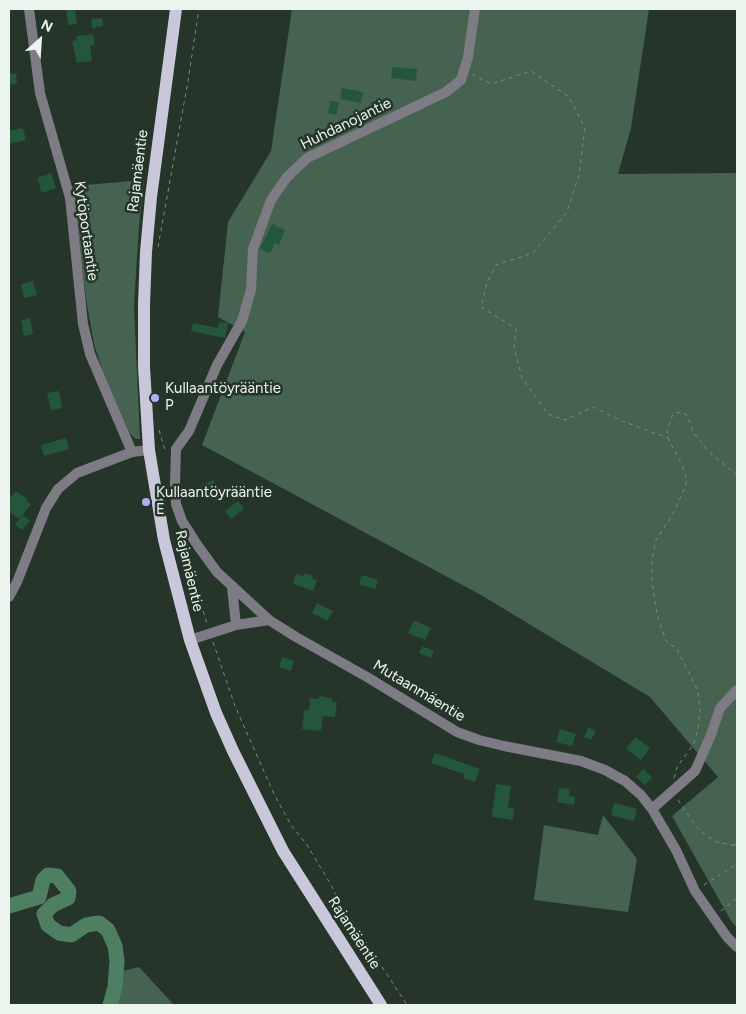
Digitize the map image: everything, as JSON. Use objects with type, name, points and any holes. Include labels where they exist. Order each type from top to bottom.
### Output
[{"type":"main road","name":"Rajamäentie","points":[[176,9],[146,252],[144,367],[149,450],[164,540],[190,640],[216,713],[233,751],[283,851],[381,1005]]},
{"type":"street","name":"Kytöportaantie","points":[[30,9],[40,93],[70,198],[83,324],[90,354],[132,452]]},
{"type":"street","name":"Huhdanojantie","points":[[176,449],[190,431],[217,365],[242,321],[251,290],[253,249],[271,200],[287,177],[307,158],[446,92],[460,80],[468,57],[475,9]]},
{"type":"street","name":"Mutaanmäentie","points":[[176,449],[176,504],[182,521],[217,572],[269,620],[296,638],[367,677],[456,732],[479,740],[581,761],[605,770],[625,781],[641,794],[652,809],[676,850],[695,891],[712,917],[737,947]]},
{"type":"street","points":[[9,597],[46,508],[58,489],[78,473],[132,452],[149,450]]},
{"type":"street","points":[[232,587],[236,625]]},
{"type":"street","points":[[190,640],[236,625],[269,620]]},
{"type":"street","points":[[652,809],[695,771],[711,735],[720,708],[737,690]]},
{"type":"path","points":[[157,250],[187,90],[199,9]]},
{"type":"path","points":[[464,69],[492,84],[531,71],[569,97],[585,128],[579,175],[567,212],[533,253],[496,265],[487,282],[481,307],[516,329],[514,348],[522,378],[548,414],[565,420],[594,406],[622,421],[668,438]]},
{"type":"path","points":[[737,475],[708,451],[694,432],[687,416],[681,412],[673,414],[667,430],[668,438],[683,467],[686,485],[674,512],[656,540],[652,560],[652,581],[657,615],[666,641],[677,649],[698,691],[700,710],[698,730],[693,745],[674,776],[673,792],[694,824],[704,834],[717,842],[737,848]]},
{"type":"path","points":[[159,428],[166,454]]},
{"type":"path","points":[[164,449],[176,449]]},
{"type":"path","points":[[184,542],[210,634],[235,706],[274,794],[291,825],[307,845],[341,904],[407,1005]]},
{"type":"path","points":[[732,845],[737,844]]},
{"type":"path","points":[[695,891],[737,864]]},
{"type":"path","points":[[712,917],[737,898]]},
{"type":"green space","points":[[292,9],[649,9],[631,128],[618,174],[737,173],[737,928],[731,921],[672,816],[718,777],[650,697],[481,595],[202,445],[245,332],[218,317],[228,222],[271,151]]},
{"type":"green space","points":[[144,180],[134,306],[140,439],[136,439],[130,434],[103,372],[94,344],[86,299],[73,186]]},
{"type":"green space","points":[[603,815],[637,859],[628,912],[534,900],[544,825],[598,835]]},
{"type":"green space","points":[[139,967],[174,1005],[115,1005],[123,971]]},
{"type":"building","points":[[75,9],[77,24],[68,25],[66,10]]},
{"type":"building","points":[[102,18],[103,26],[92,28],[91,19]]},
{"type":"building","points":[[93,34],[95,45],[90,46],[92,61],[77,63],[72,41],[77,40],[76,36]]},
{"type":"building","points":[[392,67],[417,69],[416,81],[391,78]]},
{"type":"building","points":[[16,73],[17,84],[9,84],[9,74]]},
{"type":"building","points":[[342,88],[363,92],[361,103],[340,99]]},
{"type":"building","points":[[330,101],[339,102],[336,115],[328,113]]},
{"type":"building","points":[[23,128],[26,140],[9,144],[9,131]]},
{"type":"building","points":[[51,173],[56,188],[42,193],[37,178]]},
{"type":"building","points":[[272,224],[285,230],[279,245],[275,243],[270,253],[260,249]]},
{"type":"building","points":[[33,281],[37,295],[24,298],[21,284]]},
{"type":"building","points":[[30,318],[33,334],[24,336],[21,320]]},
{"type":"building","points":[[219,322],[228,323],[225,338],[191,331],[193,323],[218,328]]},
{"type":"building","points":[[59,391],[62,408],[51,410],[47,393]]},
{"type":"building","points":[[66,438],[69,449],[44,456],[41,445]]},
{"type":"building","points":[[213,480],[216,487],[205,492],[202,485]]},
{"type":"building","points":[[16,491],[28,499],[26,501],[31,504],[19,519],[9,511],[9,499]]},
{"type":"building","points":[[238,501],[244,509],[231,519],[225,511]]},
{"type":"building","points":[[23,515],[30,521],[22,530],[15,525]]},
{"type":"building","points":[[304,573],[313,576],[312,579],[317,580],[313,591],[293,584],[296,574],[303,576]]},
{"type":"building","points":[[362,575],[378,580],[375,589],[359,584]]},
{"type":"building","points":[[317,603],[333,611],[327,621],[312,613]]},
{"type":"building","points":[[414,620],[431,628],[425,640],[408,633]]},
{"type":"building","points":[[422,646],[434,651],[431,658],[419,653]]},
{"type":"building","points":[[282,657],[294,661],[291,671],[279,667]]},
{"type":"building","points":[[319,696],[332,698],[332,702],[337,702],[335,717],[323,716],[321,731],[302,729],[304,710],[309,710],[310,698],[319,699]]},
{"type":"building","points":[[588,727],[596,731],[591,740],[584,737]]},
{"type":"building","points":[[560,729],[576,734],[572,746],[556,742]]},
{"type":"building","points":[[635,737],[650,748],[641,760],[626,749]]},
{"type":"building","points":[[435,753],[480,769],[475,782],[463,778],[464,774],[431,763]]},
{"type":"building","points":[[643,769],[652,777],[645,785],[636,777]]},
{"type":"building","points":[[496,784],[511,786],[508,808],[514,808],[513,820],[492,817]]},
{"type":"building","points":[[559,788],[570,789],[569,796],[575,797],[574,805],[557,802]]},
{"type":"building","points":[[614,803],[637,809],[634,821],[611,815]]},
{"type":"waterway","points":[[9,906],[39,897],[43,880],[48,875],[57,876],[69,891],[68,898],[53,905],[44,914],[48,925],[59,933],[71,935],[86,925],[99,923],[108,930],[115,946],[117,961],[115,987],[110,1005]]},
{"type":"place","name":"Kullaantöyrääntie P","points":[[155,398]]},
{"type":"place","name":"Kullaantöyrääntie E","points":[[146,502]]}]
